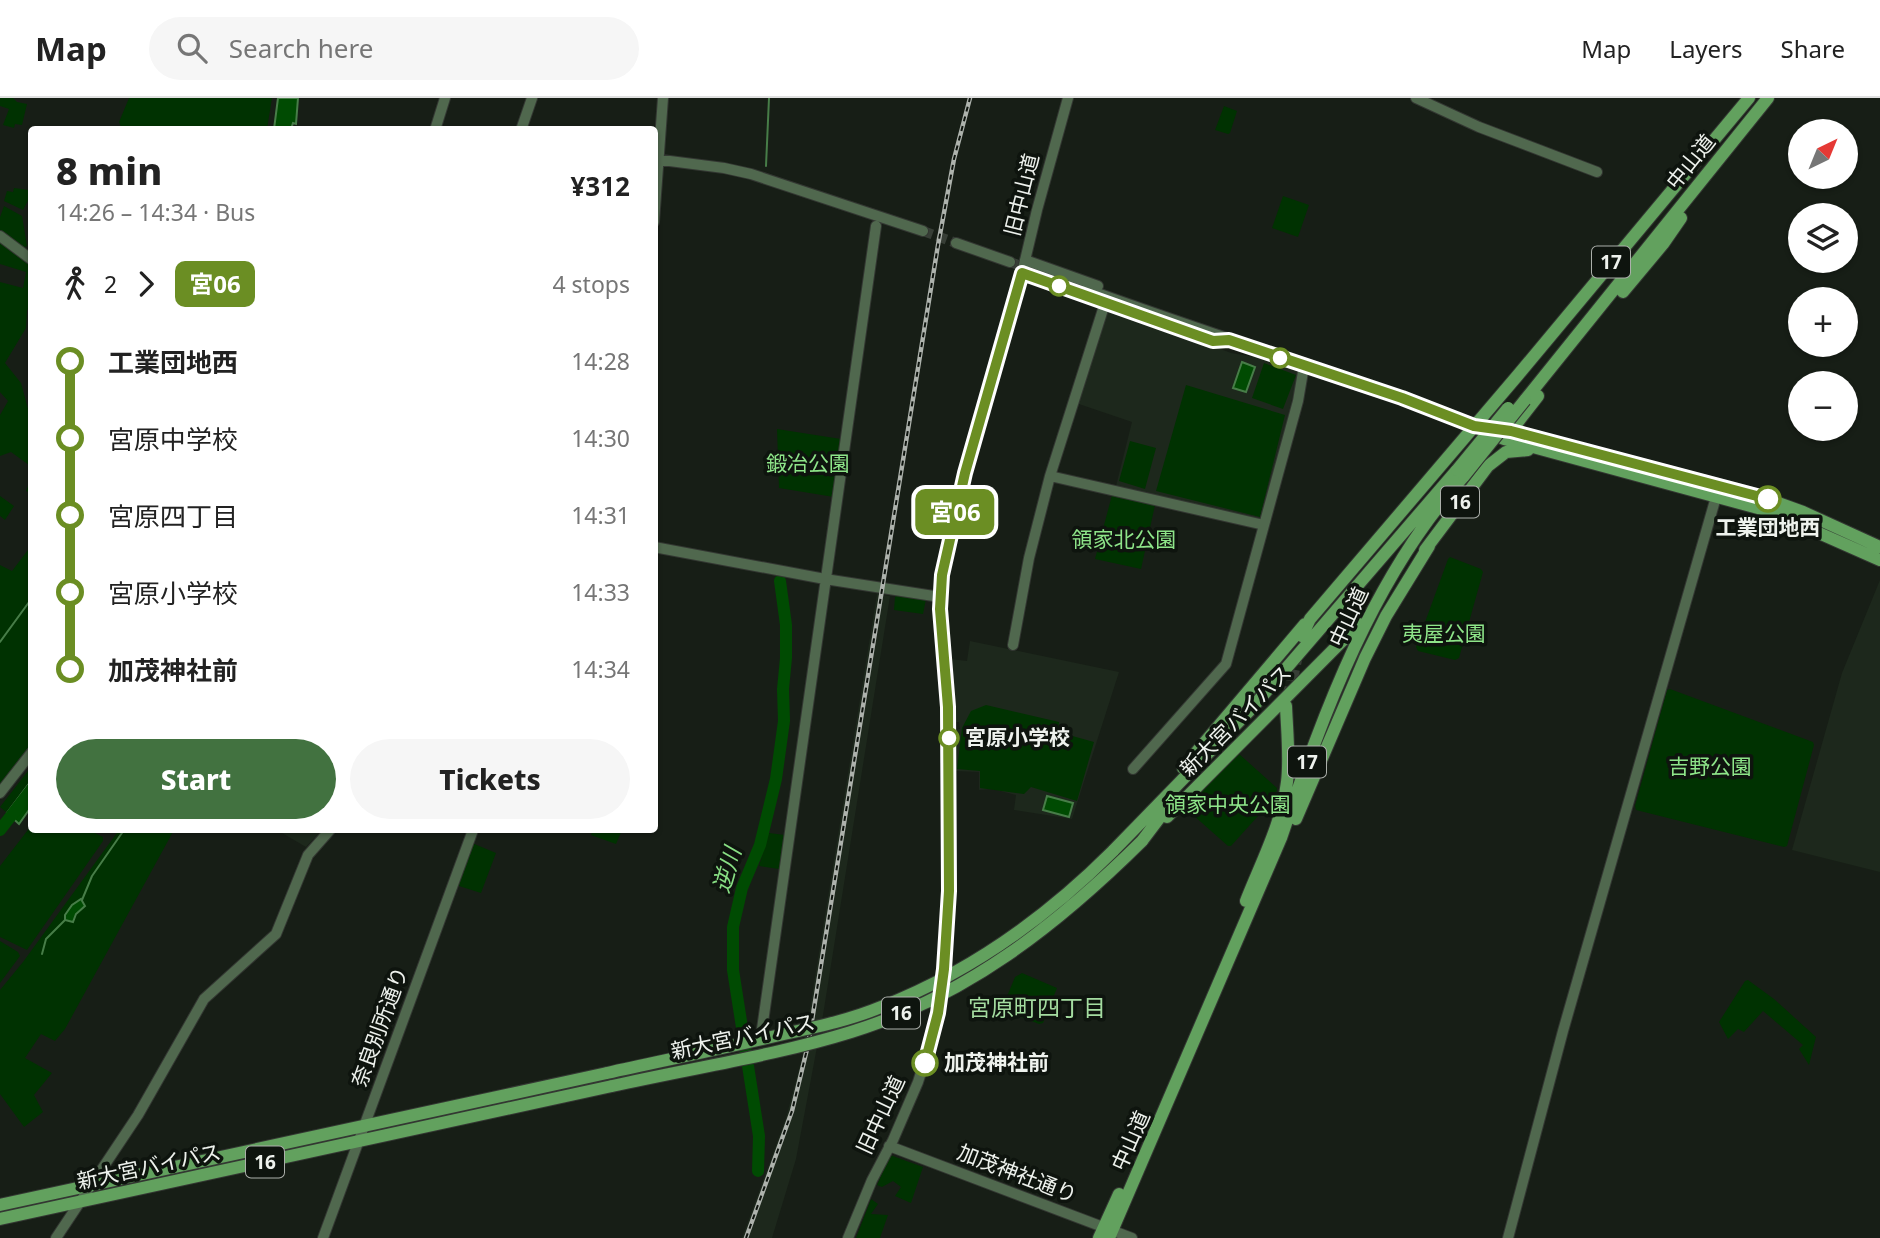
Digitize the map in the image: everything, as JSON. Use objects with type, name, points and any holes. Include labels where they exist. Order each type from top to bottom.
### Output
[{"type":"highway","name":"中山道","points":[[1106,1233],[1229,961],[1281,838],[1304,771],[1354,652],[1386,586],[1460,473],[1711,161],[1768,98]]},
{"type":"highway","name":"中山道","points":[[1302,636],[1310,619],[1751,99]]},
{"type":"highway","points":[[1507,435],[1663,244],[1751,99]]},
{"type":"highway","points":[[1474,426],[1487,448],[1488,466]]},
{"type":"highway","name":"16","points":[[1474,426],[1718,490],[1880,560]]},
{"type":"highway","name":"16","points":[[1507,435],[1549,451],[1788,505],[1880,547]]},
{"type":"highway","name":"16","points":[[1391,590],[1429,546],[1488,466],[1506,452],[1549,451]]},
{"type":"highway","name":"16","points":[[1114,851],[1252,708],[1460,473]]},
{"type":"highway","name":"16","points":[[1142,841],[1160,815],[1446,496]]},
{"type":"highway","points":[[1229,961],[1272,874],[1365,658],[1386,617],[1429,546]]},
{"type":"highway","name":"新大宮バイパス","points":[[0,1219],[357,1141],[830,1023],[899,999],[965,968],[1021,932],[1114,851],[1310,619]]},
{"type":"highway","name":"新大宮バイパス","points":[[0,1205],[364,1125],[830,1038],[883,1021],[994,965],[1073,907],[1359,624]]},
{"type":"highway","name":"中山道","points":[[1106,1233],[1275,829],[1287,783],[1286,706]]},
{"type":"street","points":[[436,126],[445,98]]},
{"type":"street","points":[[522,126],[532,98]]},
{"type":"street","points":[[658,142],[663,98]]},
{"type":"street","name":"旧中山道","points":[[848,1238],[928,1055],[936,1025],[944,971],[949,891],[948,707],[940,597],[946,553],[1068,98]]},
{"type":"street","points":[[1416,98],[1479,127],[1597,172]]},
{"type":"street","points":[[658,159],[751,174],[923,231]]},
{"type":"street","points":[[762,1029],[876,226]]},
{"type":"street","points":[[0,236],[28,257]]},
{"type":"street","points":[[956,243],[1010,262]]},
{"type":"street","points":[[1025,260],[1217,329],[1229,340]]},
{"type":"street","points":[[1022,273],[1213,341],[1229,340]]},
{"type":"street","points":[[1060,287],[1065,274]]},
{"type":"street","points":[[1086,289],[1402,398],[1474,426]]},
{"type":"street","points":[[1013,645],[1029,558],[1050,476],[1105,303]]},
{"type":"street","points":[[1133,769],[1226,664],[1298,401],[1304,366]]},
{"type":"street","points":[[1050,476],[1264,525]]},
{"type":"street","points":[[1508,1238],[1563,1031],[1718,490]]},
{"type":"street","points":[[658,548],[940,597]]},
{"type":"street","points":[[0,793],[28,757]]},
{"type":"street","points":[[57,1238],[138,1115],[204,999],[276,934],[308,855],[327,833]]},
{"type":"street","name":"奈良別所通り","points":[[323,1238],[472,833]]},
{"type":"street","name":"加茂神社通り","points":[[889,1146],[1106,1233],[1132,1238]]},
{"type":"shaded area","points":[[278,98],[298,98],[296,124],[274,126]]},
{"type":"shaded area","points":[[1111,307],[1231,353],[1261,358],[1299,371],[1262,521],[1116,486],[1132,422],[1076,403],[1107,309]]},
{"type":"shaded area","points":[[1242,362],[1255,367],[1246,392],[1233,388]]},
{"type":"shaded area","points":[[1880,580],[1880,872],[1792,850],[1842,673]]},
{"type":"shaded area","points":[[877,594],[890,596],[823,1015],[796,1159],[772,1238],[742,1238],[786,1118],[802,1058]]},
{"type":"shaded area","points":[[970,641],[1119,672],[1072,819],[1014,810],[1016,795],[993,789],[979,790],[979,772],[955,771],[954,730],[960,729],[959,722],[954,722],[950,659],[967,661]]},
{"type":"shaded area","points":[[28,785],[28,811],[19,824],[7,813]]},
{"type":"shaded area","points":[[1047,796],[1073,803],[1069,817],[1043,810]]},
{"type":"shaded area","points":[[282,833],[319,833],[306,847]]},
{"type":"shaded area","points":[[81,899],[85,906],[76,914],[73,922],[65,920],[65,915],[72,905]]},
{"type":"green space","points":[[0,98],[13,98],[17,102],[27,104],[22,125],[15,124],[14,128],[3,125],[9,109],[0,106]]},
{"type":"green space","points":[[129,98],[272,98],[267,126],[121,126],[119,122]]},
{"type":"green space","points":[[1224,106],[1237,111],[1228,134],[1215,130]]},
{"type":"green space","points":[[14,188],[28,190],[28,201],[23,210],[4,201],[7,191],[13,192]]},
{"type":"green space","points":[[1283,196],[1309,205],[1298,237],[1272,228]]},
{"type":"green space","points":[[4,206],[22,216],[27,246],[23,248],[0,230],[0,217]]},
{"type":"green space","points":[[0,243],[28,264],[26,328],[5,363],[21,383],[28,409],[28,464],[11,452],[0,456],[0,415],[8,401],[0,392],[0,282],[23,288],[26,272],[0,264]]},
{"type":"green space","points":[[1264,363],[1296,375],[1283,409],[1252,398]]},
{"type":"green space","points":[[1186,385],[1285,415],[1260,517],[1156,491]]},
{"type":"green space","name":"鍛冶公園","points":[[777,429],[841,439],[834,497],[779,488]]},
{"type":"green space","points":[[1130,441],[1156,448],[1145,489],[1119,481]]},
{"type":"green space","name":"領家北公園","points":[[1112,495],[1155,505],[1141,569],[1095,559]]},
{"type":"green space","points":[[0,496],[14,506],[5,520],[0,516]]},
{"type":"green space","points":[[28,550],[28,751],[0,787],[0,565],[12,571]]},
{"type":"green space","name":"夷屋公園","points":[[1450,557],[1483,572],[1459,658],[1455,660],[1418,651],[1416,647]]},
{"type":"green space","points":[[897,595],[926,599],[923,614],[894,610]]},
{"type":"green space","name":"吉野公園","points":[[1667,690],[1813,742],[1787,846],[1636,810]]},
{"type":"green space","points":[[986,705],[1059,722],[1058,732],[1094,742],[1077,801],[1031,787],[1024,794],[980,788],[980,771],[957,769],[962,728],[971,711]]},
{"type":"green space","name":"領家中央公園","points":[[1238,753],[1277,788],[1276,796],[1231,846],[1228,846],[1184,807]]},
{"type":"green space","points":[[28,771],[28,784],[6,812],[0,807]]},
{"type":"green space","points":[[28,830],[28,833],[95,833],[103,837],[103,841],[27,950],[0,937],[0,866]]},
{"type":"green space","points":[[117,833],[172,833],[65,1029],[55,1041],[41,1034],[25,1058],[52,1073],[34,1095],[43,1112],[24,1127],[0,1094],[0,990]]},
{"type":"green space","points":[[592,833],[621,833],[616,844],[591,835]]},
{"type":"green space","points":[[769,833],[785,835],[779,869],[759,866]]},
{"type":"green space","points":[[472,843],[496,853],[481,893],[459,886],[457,882]]},
{"type":"green space","points":[[0,941],[20,956],[0,983]]},
{"type":"green space","points":[[1022,973],[1057,988],[1043,1023],[1039,1024],[1004,1010],[1003,1006],[1015,977]]},
{"type":"green space","points":[[1748,980],[1774,999],[1816,1037],[1809,1065],[1799,1049],[1803,1045],[1763,1011],[1744,1032],[1738,1029],[1728,1039],[1719,1022]]},
{"type":"green space","points":[[890,1155],[923,1167],[911,1203],[895,1196],[901,1187],[893,1181],[882,1187],[877,1185]]},
{"type":"green space","points":[[871,1199],[878,1204],[871,1214],[888,1215],[880,1238],[856,1238]]},
{"type":"waterway","name":"逆川","points":[[766,166],[769,98]]},
{"type":"waterway","name":"逆川","points":[[758,1171],[759,1136],[733,970],[733,927],[742,888],[760,845],[776,779],[784,721],[786,625],[780,581]]},
{"type":"waterway","points":[[0,642],[28,604]]},
{"type":"waterway","points":[[0,830],[28,794]]},
{"type":"waterway","points":[[82,900],[92,876],[122,833]]},
{"type":"waterway","points":[[42,954],[46,939],[65,920]]},
{"type":"tunnel","points":[[923,231],[956,243]]},
{"type":"tunnel","points":[[1010,262],[1086,289]]},
{"type":"tunnel","points":[[1288,699],[1297,655]]},
{"type":"railway","points":[[746,1238],[792,1111],[808,1045],[938,245],[954,159],[970,98]]},
{"type":"bus line","name":"宮06","points":[[925,1063],[938,1013],[949,891],[948,707],[940,609],[942,575],[965,473],[1022,273],[1213,341],[1229,340],[1402,398],[1474,426],[1511,431],[1720,484],[1768,499]]},
{"type":"place","name":"工業団地西","points":[[1768,499]]},
{"type":"place","name":"宮原小学校","points":[[949,738]]},
{"type":"place","name":"加茂神社前","points":[[925,1063]]},
{"type":"district","name":"宮原町四丁目","points":[[1037,1008]]}]
